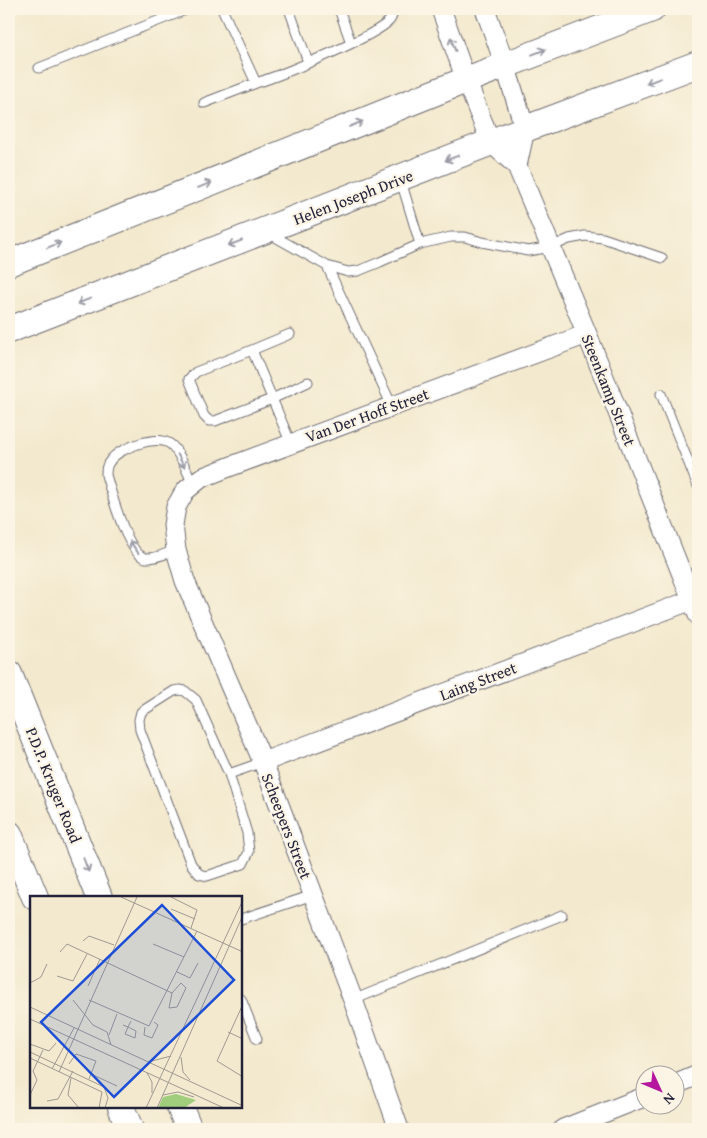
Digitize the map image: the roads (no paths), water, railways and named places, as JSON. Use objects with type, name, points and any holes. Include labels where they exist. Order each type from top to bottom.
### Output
[{"type":"street","points":[[441,9],[491,143]]},
{"type":"street","points":[[485,9],[525,129],[517,166]]},
{"type":"street","points":[[9,263],[466,80],[652,9]]},
{"type":"street","name":"Helen Joseph Drive","points":[[9,330],[265,232],[525,129],[698,64]]},
{"type":"street","name":"Steenkamp Street","points":[[491,143],[517,166],[696,604]]},
{"type":"street","name":"Van Der Hoff Street","points":[[174,525],[176,507],[185,491],[201,478],[587,334]]},
{"type":"street","name":"Scheepers Street","points":[[174,525],[176,550],[185,581],[263,762],[353,1000],[399,1129]]},
{"type":"street","name":"Laing Street","points":[[263,762],[696,604]]},
{"type":"street","name":"P.D.P. Kruger Road","points":[[9,674],[99,896]]},
{"type":"street","points":[[9,834],[35,896]]},
{"type":"street","points":[[684,1081],[698,1075]]},
{"type":"street","points":[[563,1129],[634,1101]]},
{"type":"street","points":[[121,1108],[130,1129]]},
{"type":"street","points":[[180,1108],[189,1129]]},
{"type":"lane","points":[[39,68],[188,9]]},
{"type":"lane","points":[[222,9],[256,82]]},
{"type":"lane","points":[[289,9],[308,62]]},
{"type":"lane","points":[[339,9],[351,43]]},
{"type":"lane","points":[[204,103],[256,82],[273,78],[366,36],[390,20],[394,9]]},
{"type":"lane","points":[[400,178],[420,244]]},
{"type":"lane","points":[[265,232],[301,250],[326,266],[348,272],[358,271],[420,244],[451,237],[466,237],[528,251],[551,247],[569,239],[585,236],[603,238],[662,258]]},
{"type":"lane","points":[[326,266],[392,406]]},
{"type":"lane","points":[[290,334],[196,372],[189,379],[191,386],[201,410],[209,421],[215,421],[272,399],[308,382]]},
{"type":"lane","points":[[252,350],[291,444]]},
{"type":"lane","points":[[661,394],[698,486]]},
{"type":"lane","points":[[176,550],[151,558],[144,558],[139,555],[130,544],[106,475],[106,468],[109,461],[117,453],[152,440],[162,440],[174,447],[193,484]]},
{"type":"lane","points":[[174,691],[185,691],[196,700],[229,774],[247,833],[250,852],[243,864],[207,876],[200,874],[191,864],[140,730],[139,720],[141,712],[174,691]]},
{"type":"lane","points":[[229,774],[263,762]]},
{"type":"lane","points":[[242,919],[313,895]]},
{"type":"lane","points":[[353,1000],[562,915]]},
{"type":"lane","points":[[242,1002],[257,1039]]}]
